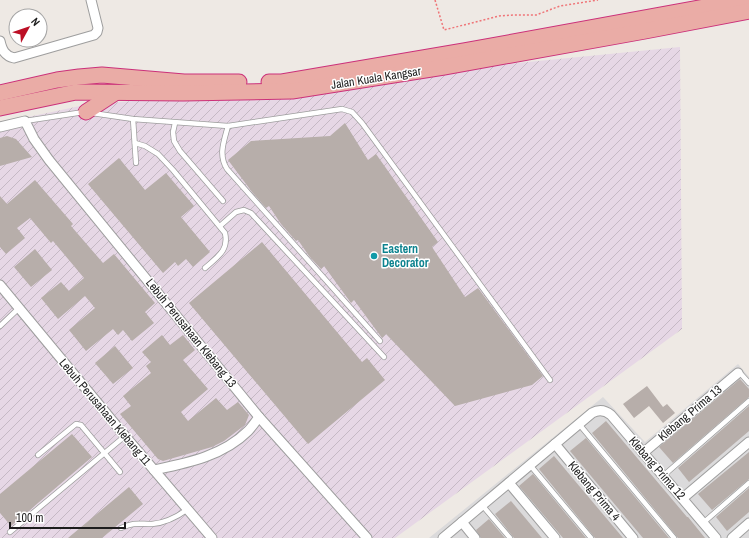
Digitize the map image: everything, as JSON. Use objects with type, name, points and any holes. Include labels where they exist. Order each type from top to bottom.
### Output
[{"type":"highway","name":"Jalan Kuala Kangsar","points":[[0,108],[27,94],[64,79],[102,75],[184,82],[282,82],[464,51],[722,2],[743,0]]},
{"type":"highway","name":"Jalan Kuala Kangsar","points":[[0,93],[183,93],[292,91],[444,67],[749,11]]},
{"type":"highway","points":[[0,81],[27,94]]},
{"type":"highway","points":[[86,112],[114,92]]},
{"type":"highway","points":[[0,101],[27,94]]},
{"type":"street","points":[[0,41],[4,53],[9,57],[14,58],[94,35],[98,28],[91,0]]},
{"type":"street","points":[[0,127],[25,121]]},
{"type":"street","name":"Lebuh Perusahaan Klebang 13","points":[[25,121],[34,139],[45,155],[259,417],[367,538]]},
{"type":"street","name":"Lebuh Perusahaan Klebang 11","points":[[0,285],[212,538]]},
{"type":"street","name":"Klebang Prima 13","points":[[643,453],[738,373]]},
{"type":"street","name":"Klebang Prima 12","points":[[579,424],[592,413],[600,410],[608,412],[716,538]]},
{"type":"street","points":[[154,470],[193,461],[219,451],[234,443],[259,417]]},
{"type":"street","points":[[443,538],[579,424]]},
{"type":"street","points":[[683,498],[749,442]]},
{"type":"street","name":"Klebang Prima 4","points":[[555,444],[633,538]]},
{"type":"street","points":[[509,483],[555,538]]},
{"type":"street","points":[[462,522],[475,538]]},
{"type":"street","points":[[732,538],[749,523]]},
{"type":"lane","points":[[25,121],[86,112],[133,119],[228,126],[342,109],[352,112],[362,123],[550,380]]},
{"type":"lane","points":[[133,119],[136,163]]},
{"type":"lane","points":[[175,123],[174,141],[180,151],[223,201]]},
{"type":"lane","points":[[228,126],[222,152],[223,162],[227,169],[380,341]]},
{"type":"lane","points":[[135,143],[146,146],[158,154],[220,226],[224,233],[226,241],[223,251],[205,268]]},
{"type":"lane","points":[[220,226],[236,212],[244,210],[251,213],[384,357]]},
{"type":"lane","points":[[0,326],[19,308]]},
{"type":"lane","points":[[738,373],[741,374],[749,383]]},
{"type":"lane","points":[[663,476],[749,401]]},
{"type":"lane","points":[[38,455],[76,424],[78,424],[81,425],[120,472]]},
{"type":"lane","points":[[579,424],[674,538]]},
{"type":"lane","points":[[10,532],[125,436]]},
{"type":"lane","points":[[530,465],[591,538]]},
{"type":"lane","points":[[703,522],[749,483]]},
{"type":"lane","points":[[482,505],[510,538]]},
{"type":"lane","points":[[121,528],[136,523],[152,524],[167,521],[188,509]]},
{"type":"path","points":[[435,0],[444,30],[499,16],[536,15],[560,6],[598,0]]},
{"type":"shaded area","points":[[680,47],[682,329],[395,538],[0,538],[0,123],[80,106]]},
{"type":"shaded area","points":[[738,364],[749,377],[749,538],[429,538],[603,397],[645,442]]},
{"type":"building","name":"Eastern Decorator","points":[[345,123],[368,160],[376,154],[438,242],[432,247],[465,297],[478,288],[543,376],[532,385],[455,406],[386,334],[382,338],[354,300],[351,303],[324,266],[321,269],[309,256],[298,240],[296,241],[281,224],[269,206],[266,208],[252,192],[228,160],[251,141],[330,136]]},
{"type":"building","points":[[7,136],[16,139],[32,157],[0,166],[0,138]]},
{"type":"building","points":[[119,158],[145,190],[166,173],[194,206],[181,217],[210,252],[193,267],[186,259],[178,266],[175,262],[163,273],[88,184]]},
{"type":"building","points":[[35,180],[73,224],[71,226],[103,263],[114,254],[155,303],[145,312],[154,323],[132,341],[123,330],[118,335],[113,329],[86,351],[69,330],[95,308],[85,296],[58,319],[41,298],[61,282],[69,291],[84,278],[53,241],[51,243],[30,218],[17,228],[25,238],[6,254],[0,247],[0,196],[7,204]]},
{"type":"building","points":[[262,242],[362,362],[367,358],[385,380],[308,444],[189,303]]},
{"type":"building","points":[[35,249],[52,270],[31,287],[14,267]]},
{"type":"building","points":[[162,335],[170,345],[183,335],[195,350],[183,360],[208,389],[181,412],[188,421],[216,398],[227,410],[238,402],[249,415],[245,425],[224,441],[212,447],[163,461],[158,459],[120,414],[131,406],[123,396],[151,373],[146,366],[151,362],[142,352]]},
{"type":"building","points":[[115,346],[133,368],[113,384],[95,363]]},
{"type":"building","points":[[740,379],[749,389],[749,397],[673,463],[659,447]]},
{"type":"building","points":[[647,386],[663,407],[667,404],[675,413],[663,423],[649,406],[634,418],[623,404]]},
{"type":"building","points":[[749,406],[749,431],[689,482],[678,468]]},
{"type":"building","points":[[606,421],[705,538],[678,538],[592,433]]},
{"type":"building","points":[[72,434],[92,457],[11,526],[0,513],[0,494]]},
{"type":"building","points":[[586,438],[669,538],[643,538],[570,451]]},
{"type":"building","points":[[749,452],[749,479],[712,510],[698,494]]},
{"type":"building","points":[[554,456],[623,538],[595,538],[539,469]]},
{"type":"building","points":[[533,474],[586,538],[563,538],[519,486]]},
{"type":"building","points":[[129,487],[143,504],[102,538],[68,538]]},
{"type":"building","points":[[749,488],[749,512],[727,531],[716,517]]},
{"type":"building","points":[[511,501],[542,538],[514,538],[495,514]]},
{"type":"building","points":[[489,519],[505,538],[481,538],[476,530]]},
{"type":"place","name":"Eastern Decorator","points":[[374,256]]}]
